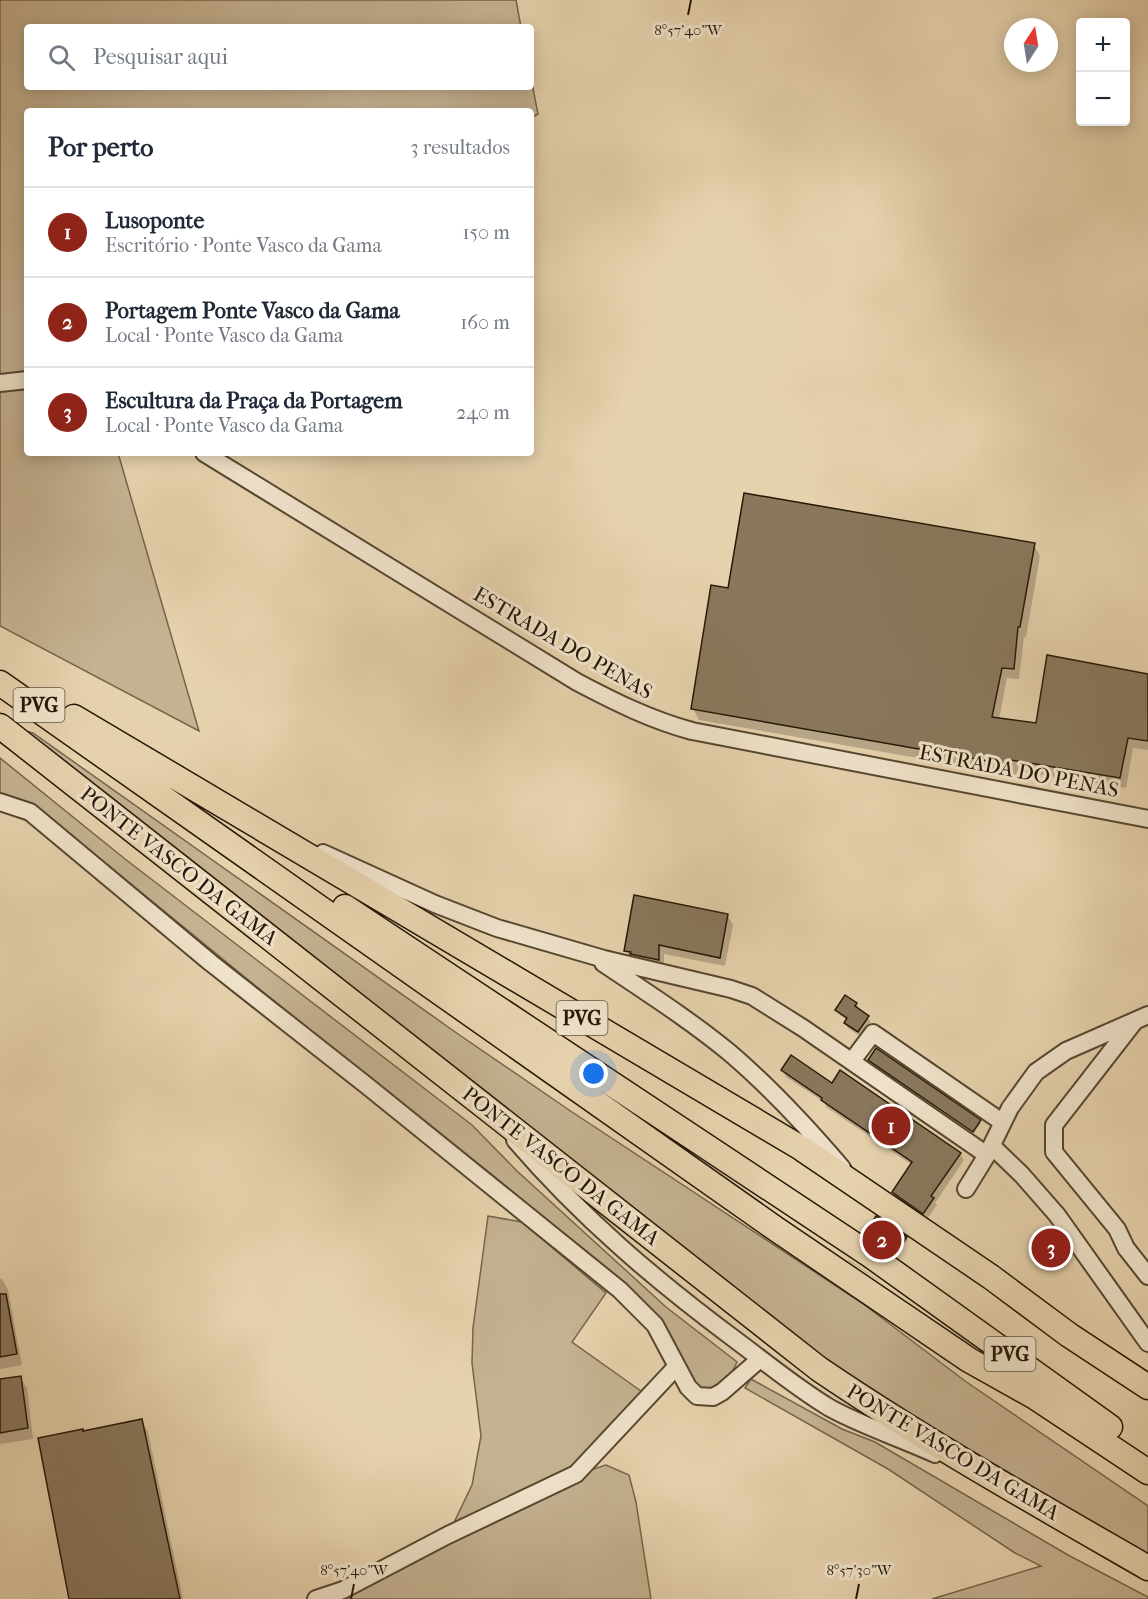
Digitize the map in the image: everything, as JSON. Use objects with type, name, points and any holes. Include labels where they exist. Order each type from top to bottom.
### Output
[{"type":"highway","name":"PVG","points":[[0,674],[768,1128],[858,1186],[991,1277],[1069,1335],[1148,1387]]},
{"type":"highway","name":"PONTE VASCO DA GAMA","points":[[0,681],[870,1255],[1148,1455]]},
{"type":"highway","name":"PONTE VASCO DA GAMA","points":[[0,681],[776,1229],[962,1355],[1035,1396],[1148,1472]]},
{"type":"highway","name":"PONTE VASCO DA GAMA","points":[[0,726],[819,1369],[867,1402],[989,1477],[1148,1568]]},
{"type":"street","points":[[0,383],[24,380]]},
{"type":"street","name":"ESTRADA DO PENAS","points":[[209,456],[577,682],[638,714],[663,724],[1148,819]]},
{"type":"street","points":[[0,802],[30,812],[211,963],[620,1290],[655,1325],[688,1387],[697,1396],[713,1397],[736,1381],[760,1359]]},
{"type":"street","points":[[222,805],[435,904],[497,928],[731,989],[752,996],[779,1011],[1022,1175],[1057,1215],[1148,1343]]},
{"type":"street","points":[[600,954],[731,1055],[793,1112],[858,1186]]},
{"type":"street","points":[[966,1189],[989,1151],[1002,1122],[1029,1081],[1050,1061],[1074,1047],[1141,1019]]},
{"type":"street","points":[[1141,1019],[1054,1125],[1054,1152],[1117,1229],[1126,1248],[1148,1276]]},
{"type":"street","points":[[852,1061],[873,1033],[1002,1122]]},
{"type":"street","points":[[487,1108],[553,1183],[618,1247],[760,1359],[833,1409],[989,1477]]},
{"type":"street","points":[[316,1599],[343,1590],[448,1535],[576,1474],[677,1366]]},
{"type":"shaded area","points":[[0,0],[516,0],[520,24],[24,24],[24,90],[533,90],[538,114],[534,116],[534,108],[24,108],[24,373],[0,374]]},
{"type":"shaded area","points":[[0,390],[24,390],[24,456],[119,456],[199,731],[0,626]]},
{"type":"shaded area","points":[[22,730],[33,733],[572,1112],[862,1303],[965,1381],[1148,1506],[1148,1558],[880,1401],[716,1283]]},
{"type":"shaded area","points":[[0,758],[125,859],[472,1125],[517,1171],[666,1307],[737,1362],[719,1390],[700,1390],[659,1323],[274,1001],[50,818],[0,794]]},
{"type":"shaded area","points":[[488,1216],[522,1222],[606,1293],[572,1342],[648,1396],[578,1474],[606,1465],[629,1475],[636,1502],[651,1599],[316,1599],[448,1535],[472,1485],[481,1436],[472,1363],[473,1328]]},
{"type":"shaded area","points":[[751,1379],[842,1429],[875,1442],[1148,1599],[932,1599],[1041,1566],[1015,1553],[888,1469],[745,1388]]},
{"type":"building","points":[[744,493],[1035,543],[1020,627],[1018,627],[1014,669],[1002,668],[992,717],[1036,723],[1047,655],[1148,674],[1148,741],[1128,738],[1120,778],[1011,760],[1010,765],[691,709],[711,585],[728,588]]},
{"type":"building","points":[[634,895],[728,914],[720,958],[659,945],[659,960],[624,951]]},
{"type":"building","points":[[845,995],[857,1003],[855,1006],[869,1016],[858,1032],[844,1023],[847,1018],[835,1010]]},
{"type":"building","points":[[876,1048],[981,1120],[973,1132],[868,1060]]},
{"type":"building","points":[[791,1055],[832,1083],[840,1070],[961,1153],[931,1196],[934,1198],[923,1214],[892,1192],[912,1162],[781,1070]]},
{"type":"building","points":[[876,1216],[907,1237],[895,1255],[864,1234]]},
{"type":"building","points":[[0,1294],[6,1294],[17,1354],[0,1357]]},
{"type":"building","points":[[21,1376],[28,1428],[0,1433],[0,1379]]},
{"type":"building","points":[[142,1419],[180,1599],[69,1599],[38,1438]]},
{"type":"place","name":"Lusoponte","points":[[891,1126]]},
{"type":"place","name":"Portagem Ponte Vasco da Gama","points":[[882,1240]]},
{"type":"place","name":"Escultura da Praça da Portagem","points":[[1051,1248]]}]
